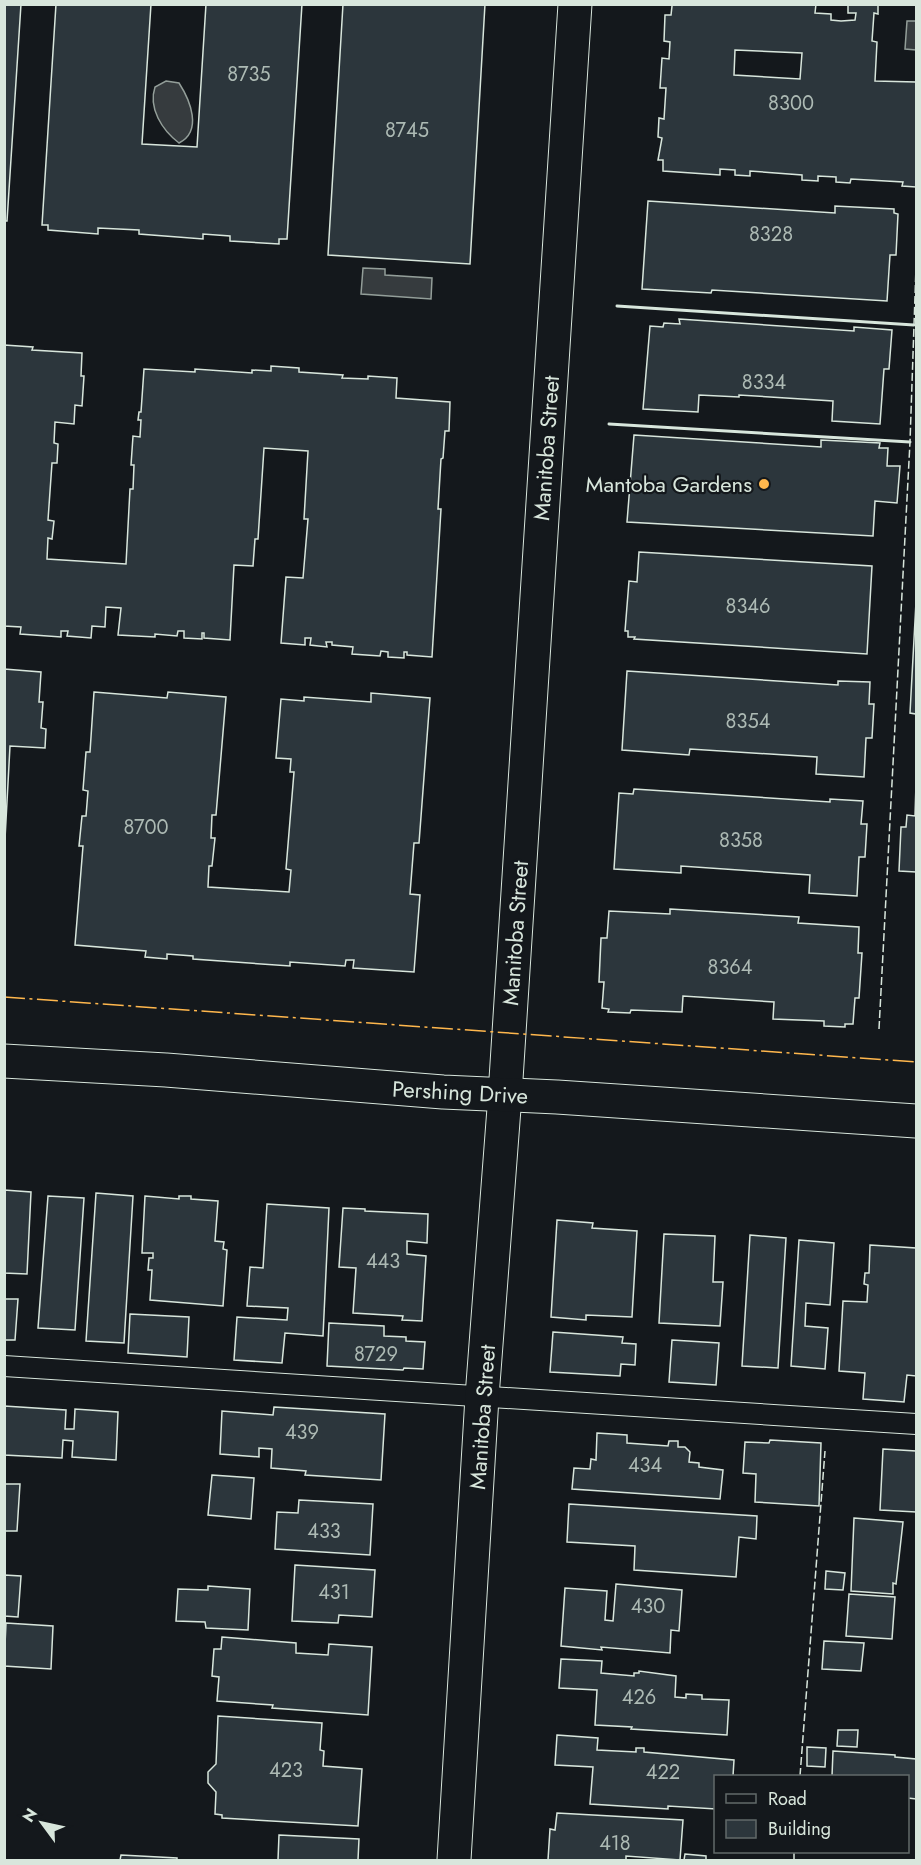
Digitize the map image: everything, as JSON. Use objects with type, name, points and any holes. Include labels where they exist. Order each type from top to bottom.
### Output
[{"type":"street","name":"Manitoba Street","points":[[454,1860],[482,1397],[505,1095],[575,4]]},
{"type":"street","name":"Pershing Drive","points":[[4,1061],[166,1070],[443,1092],[916,1121]]},
{"type":"lane","points":[[4,1366],[916,1424]]},
{"type":"shaded area","points":[[907,21],[916,21],[916,50],[905,49]]},
{"type":"shaded area","points":[[166,81],[179,83],[192,115],[191,131],[179,143],[162,125],[153,103],[155,87]]},
{"type":"shaded area","points":[[363,268],[385,269],[385,275],[432,278],[431,299],[361,294]]},
{"type":"building","points":[[4,4],[21,4],[7,221],[4,221]]},
{"type":"building","points":[[56,4],[151,4],[142,144],[197,147],[206,4],[302,4],[287,239],[279,239],[279,244],[230,241],[230,236],[203,234],[203,239],[139,234],[139,230],[98,228],[98,234],[48,230],[48,225],[42,225]]},
{"type":"building","points":[[343,4],[485,4],[470,264],[328,255]]},
{"type":"building","points":[[669,4],[816,4],[815,13],[831,14],[831,20],[841,21],[855,20],[856,13],[848,13],[848,4],[878,4],[878,14],[874,13],[872,41],[877,42],[875,81],[916,82],[916,187],[902,186],[903,182],[851,179],[850,183],[836,182],[836,177],[818,176],[818,181],[802,180],[802,175],[750,171],[750,176],[735,175],[735,170],[720,169],[720,175],[663,171],[663,160],[658,160],[662,138],[658,137],[659,118],[664,119],[666,88],[660,88],[662,58],[669,59],[670,42],[664,41],[665,15],[671,15],[672,6]],"holes":[[[735,50],[802,53],[800,79],[734,75]]]},
{"type":"building","points":[[648,201],[835,213],[835,206],[894,209],[894,213],[898,214],[896,255],[890,255],[887,301],[712,290],[711,293],[642,289]]},
{"type":"building","points":[[679,319],[854,331],[854,327],[892,330],[889,369],[884,369],[880,424],[832,421],[833,401],[739,395],[739,397],[699,395],[698,412],[643,409],[650,326],[663,327],[664,323],[680,324]]},
{"type":"building","points":[[4,345],[33,347],[32,350],[82,353],[81,376],[84,376],[82,406],[75,405],[74,424],[55,422],[54,443],[58,444],[57,463],[52,463],[48,520],[54,521],[52,539],[48,538],[47,559],[126,564],[130,489],[133,489],[134,465],[131,465],[133,436],[140,437],[141,420],[138,420],[139,412],[141,412],[144,369],[195,372],[195,369],[252,373],[252,370],[271,371],[271,366],[299,368],[299,372],[343,375],[342,378],[368,379],[368,376],[397,378],[396,398],[450,402],[449,431],[445,431],[443,458],[441,459],[438,509],[441,509],[432,657],[407,655],[407,652],[404,652],[404,658],[388,657],[388,652],[381,651],[380,656],[352,654],[353,647],[332,645],[332,642],[326,642],[327,647],[310,645],[311,638],[305,638],[305,645],[281,643],[286,577],[303,578],[308,519],[304,519],[308,451],[264,448],[258,539],[255,539],[253,566],[234,565],[230,640],[204,638],[204,633],[202,633],[202,639],[184,638],[184,631],[178,631],[177,636],[118,635],[121,608],[106,607],[105,627],[92,626],[91,638],[67,636],[68,631],[61,631],[61,637],[20,634],[21,627],[4,626]]},
{"type":"building","name":"Mantoba Gardens","points":[[634,435],[821,447],[821,440],[880,443],[879,448],[888,448],[887,466],[900,466],[897,503],[875,501],[873,536],[627,522]]},
{"type":"building","points":[[639,552],[872,566],[867,654],[628,637],[628,631],[625,631],[629,581],[637,582]]},
{"type":"building","points":[[916,602],[916,714],[910,713]]},
{"type":"building","points":[[4,669],[41,672],[39,702],[43,702],[41,728],[46,729],[45,748],[10,746],[5,839]]},
{"type":"building","points":[[627,671],[838,685],[838,681],[870,682],[869,704],[874,704],[872,738],[866,738],[864,777],[816,774],[817,757],[690,749],[689,755],[622,750]]},
{"type":"building","points":[[94,692],[167,698],[168,692],[226,697],[216,815],[212,815],[211,838],[215,838],[212,866],[209,866],[208,887],[289,892],[291,870],[286,869],[294,772],[290,772],[291,759],[276,758],[281,699],[304,701],[304,697],[371,702],[371,693],[430,698],[419,843],[414,843],[410,894],[420,895],[414,972],[353,968],[354,960],[346,960],[345,966],[290,962],[290,966],[193,959],[193,956],[167,954],[167,959],[145,957],[146,951],[75,945],[83,846],[79,846],[82,816],[86,816],[88,791],[83,790],[86,752],[90,752]]},
{"type":"building","points":[[916,784],[916,872],[899,871],[901,827],[906,827],[907,815],[915,816]]},
{"type":"building","points":[[634,789],[830,802],[830,799],[863,801],[861,824],[867,824],[865,857],[859,857],[857,896],[809,893],[810,875],[681,866],[681,873],[614,869],[619,793],[633,794]]},
{"type":"building","points":[[670,909],[799,917],[798,923],[859,927],[858,953],[862,953],[859,998],[855,998],[853,1024],[845,1024],[845,1027],[824,1026],[824,1021],[773,1019],[774,1002],[683,996],[682,1012],[631,1010],[630,1013],[608,1012],[609,1009],[602,1008],[604,982],[599,982],[601,938],[607,938],[609,911],[670,914]]},
{"type":"building","points":[[4,1190],[31,1192],[27,1274],[4,1273]]},
{"type":"building","points":[[96,1193],[133,1196],[124,1343],[86,1341]]},
{"type":"building","points":[[48,1196],[84,1198],[75,1330],[38,1328]]},
{"type":"building","points":[[145,1196],[179,1199],[179,1196],[191,1196],[191,1199],[218,1201],[215,1241],[224,1242],[223,1249],[227,1250],[223,1306],[150,1300],[152,1270],[148,1270],[149,1258],[153,1258],[153,1253],[142,1253]]},
{"type":"building","points":[[267,1204],[329,1208],[323,1336],[285,1333],[282,1363],[234,1360],[237,1317],[287,1320],[288,1308],[247,1306],[250,1267],[263,1268]]},
{"type":"building","points":[[343,1208],[428,1214],[427,1243],[407,1241],[407,1254],[426,1256],[422,1321],[402,1320],[403,1316],[353,1313],[356,1268],[339,1267]]},
{"type":"building","points":[[557,1220],[593,1223],[592,1228],[637,1231],[632,1317],[586,1315],[586,1320],[551,1317]]},
{"type":"building","points":[[664,1234],[715,1236],[713,1282],[723,1282],[720,1326],[659,1323]]},
{"type":"building","points":[[750,1235],[786,1238],[778,1368],[742,1366]]},
{"type":"building","points":[[799,1240],[834,1243],[830,1305],[806,1303],[805,1326],[828,1328],[825,1369],[791,1366]]},
{"type":"building","points":[[870,1245],[916,1248],[916,1376],[907,1375],[904,1402],[863,1399],[865,1373],[839,1371],[843,1301],[867,1302],[868,1285],[864,1284],[865,1273],[869,1273]]},
{"type":"building","points":[[4,1299],[18,1299],[15,1340],[4,1340]]},
{"type":"building","points":[[130,1314],[189,1317],[187,1357],[128,1353]]},
{"type":"building","points":[[329,1323],[384,1326],[384,1336],[406,1337],[406,1341],[425,1342],[423,1369],[327,1366]]},
{"type":"building","points":[[553,1332],[623,1337],[622,1343],[636,1344],[635,1365],[621,1364],[620,1376],[550,1372]]},
{"type":"building","points":[[672,1340],[719,1343],[716,1385],[669,1382]]},
{"type":"building","points":[[4,1406],[66,1410],[65,1429],[74,1429],[75,1409],[118,1412],[116,1460],[72,1457],[73,1441],[63,1440],[62,1458],[4,1455]]},
{"type":"building","points":[[274,1407],[385,1414],[381,1480],[305,1475],[306,1471],[271,1468],[272,1449],[259,1448],[259,1457],[220,1454],[222,1411],[273,1415]]},
{"type":"building","points":[[597,1433],[627,1435],[627,1443],[668,1446],[669,1441],[678,1441],[678,1447],[685,1447],[690,1452],[689,1462],[699,1463],[699,1467],[723,1470],[720,1499],[572,1489],[574,1468],[590,1469],[591,1459],[596,1460]]},
{"type":"building","points":[[770,1440],[821,1443],[819,1506],[755,1502],[756,1474],[743,1473],[745,1442],[769,1443]]},
{"type":"building","points":[[883,1449],[916,1451],[916,1512],[880,1510]]},
{"type":"building","points":[[212,1475],[254,1478],[251,1519],[208,1515]]},
{"type":"building","points":[[4,1484],[20,1484],[17,1531],[4,1531]]},
{"type":"building","points":[[299,1500],[373,1504],[370,1555],[275,1549],[277,1512],[298,1513]]},
{"type":"building","points":[[569,1504],[757,1516],[756,1539],[739,1537],[736,1577],[634,1570],[635,1546],[567,1542]]},
{"type":"building","points":[[854,1518],[903,1522],[893,1594],[851,1591]]},
{"type":"building","points":[[295,1565],[375,1570],[372,1617],[339,1615],[338,1623],[292,1621]]},
{"type":"building","points":[[826,1571],[845,1573],[843,1590],[825,1589]]},
{"type":"building","points":[[4,1575],[21,1576],[18,1617],[4,1616]]},
{"type":"building","points":[[616,1584],[682,1590],[679,1631],[671,1630],[670,1653],[561,1646],[565,1588],[607,1591],[605,1620],[613,1621]]},
{"type":"building","points":[[208,1586],[250,1589],[248,1630],[206,1628],[205,1622],[176,1621],[178,1589],[208,1590]]},
{"type":"building","points":[[849,1594],[895,1597],[892,1639],[846,1636]]},
{"type":"building","points":[[6,1623],[53,1626],[51,1669],[4,1666]]},
{"type":"building","points":[[222,1637],[296,1643],[296,1653],[328,1655],[329,1644],[372,1647],[368,1715],[272,1708],[273,1705],[217,1701],[219,1677],[212,1676],[214,1649],[221,1649]]},
{"type":"building","points":[[824,1641],[864,1643],[861,1671],[822,1669]]},
{"type":"building","points":[[561,1659],[602,1661],[601,1673],[634,1676],[634,1673],[639,1673],[639,1671],[676,1676],[675,1697],[686,1698],[686,1694],[702,1695],[702,1699],[729,1700],[727,1735],[595,1725],[597,1690],[559,1688]]},
{"type":"building","points":[[218,1716],[322,1723],[320,1750],[324,1751],[323,1766],[362,1769],[358,1826],[222,1818],[222,1815],[215,1814],[216,1792],[208,1783],[208,1772],[216,1764]]},
{"type":"building","points":[[838,1730],[858,1730],[857,1747],[837,1746]]},
{"type":"building","points":[[557,1735],[598,1738],[597,1750],[636,1752],[636,1748],[644,1748],[644,1752],[734,1760],[733,1775],[714,1775],[714,1809],[668,1806],[668,1809],[590,1804],[593,1767],[555,1765]]},
{"type":"building","points":[[807,1747],[826,1748],[825,1767],[807,1766]]},
{"type":"building","points":[[833,1751],[895,1755],[895,1757],[916,1759],[916,1799],[909,1798],[909,1775],[832,1775]]},
{"type":"building","points":[[557,1813],[683,1820],[680,1860],[626,1856],[626,1860],[548,1860],[550,1829],[555,1830]]},
{"type":"building","points":[[279,1835],[359,1839],[358,1860],[278,1860]]},
{"type":"building","points":[[685,1854],[706,1856],[706,1860],[684,1860]]},
{"type":"building","points":[[121,1855],[177,1858],[177,1860],[120,1860]]},
{"type":"fence","points":[[879,1029],[910,442],[916,267]]},
{"type":"fence","points":[[800,1775],[825,1451]]},
{"type":"fence","points":[[794,1853],[794,1860]]},
{"type":"wall","points":[[617,306],[914,325]]},
{"type":"wall","points":[[609,424],[910,442]]},
{"type":"power","points":[[4,997],[916,1062]]},
{"type":"place","name":"Mantoba Gardens","points":[[764,484]]}]
